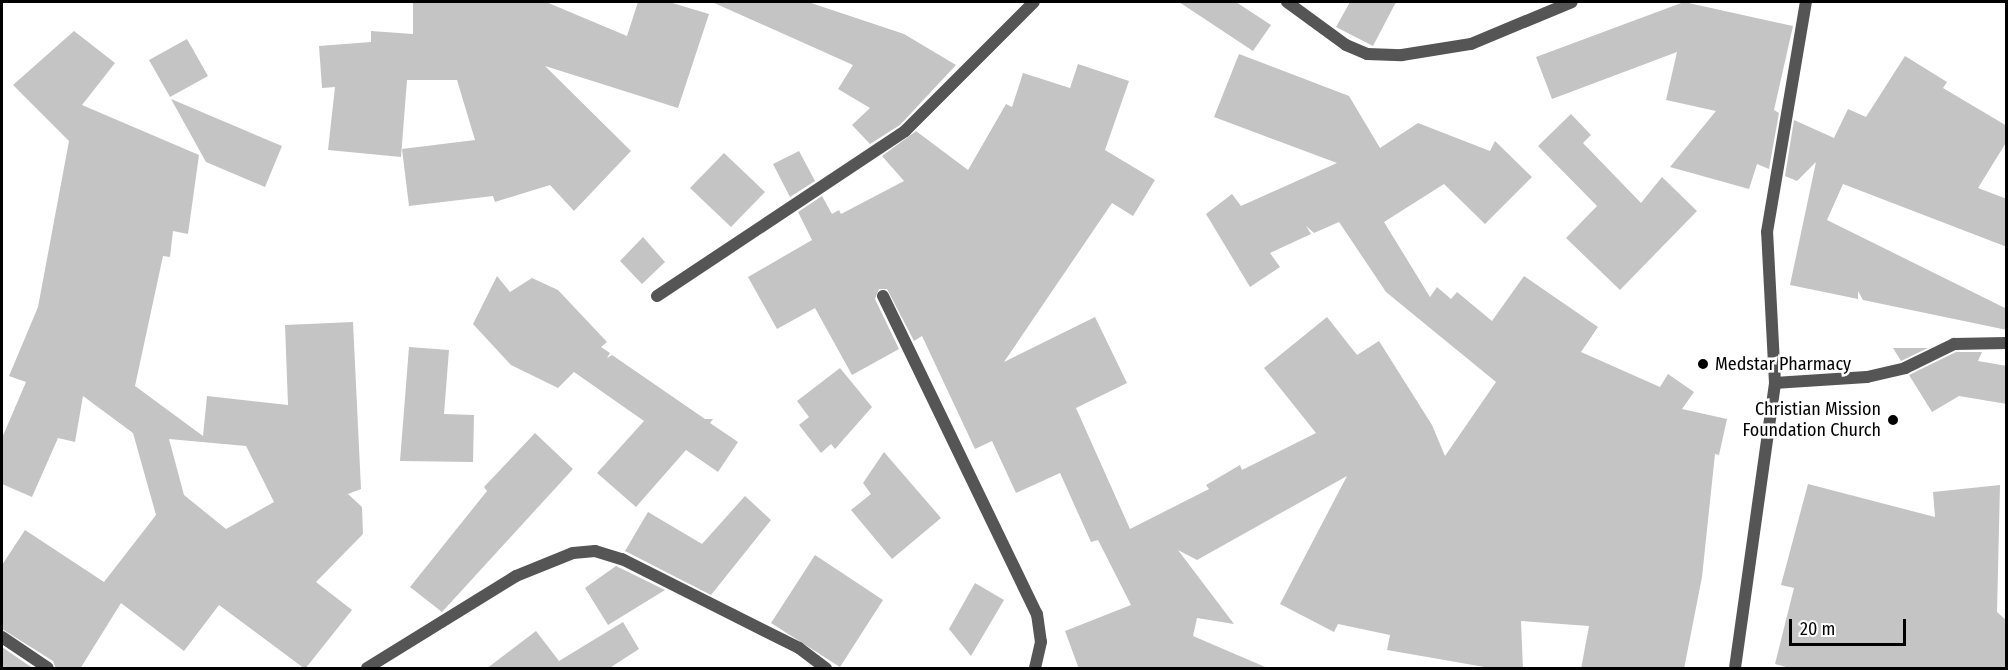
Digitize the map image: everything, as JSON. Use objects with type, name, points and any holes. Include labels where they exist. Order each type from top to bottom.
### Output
[{"type":"street","points":[[657,296],[905,131],[1034,2]]},
{"type":"street","points":[[1287,2],[1346,45],[1367,54],[1402,55],[1471,44],[1572,2]]},
{"type":"street","points":[[1735,669],[1775,383],[1767,232],[1806,2]]},
{"type":"street","points":[[883,296],[1037,614],[1041,642],[1035,669]]},
{"type":"street","points":[[1775,383],[1867,377],[1905,368],[1954,344],[2007,343]]},
{"type":"street","points":[[366,669],[516,576],[573,553],[594,551],[622,559],[799,648],[826,669]]},
{"type":"street","points":[[2,637],[48,669]]},
{"type":"building","points":[[413,2],[546,2],[627,36],[638,2],[669,2],[709,14],[678,108],[545,66],[631,151],[574,211],[550,185],[495,202],[493,196],[409,206],[402,149],[475,140],[457,80],[407,80],[401,157],[328,150],[335,87],[322,88],[319,46],[371,42],[371,31],[413,34]]},
{"type":"building","points":[[712,2],[808,2],[904,34],[956,65],[900,125],[870,144],[852,125],[870,108],[838,89],[853,65]]},
{"type":"building","points":[[1179,2],[1236,2],[1271,25],[1253,51]]},
{"type":"building","points":[[1350,2],[1396,2],[1373,46],[1336,27]]},
{"type":"building","points":[[1684,2],[1793,26],[1774,110],[1779,113],[1769,169],[1757,164],[1749,189],[1670,167],[1716,111],[1666,100],[1677,52],[1552,99],[1536,57]]},
{"type":"building","points":[[74,31],[115,63],[82,105],[199,155],[188,234],[173,231],[170,257],[163,256],[135,386],[203,436],[207,396],[288,405],[285,325],[353,322],[361,489],[348,494],[362,507],[363,534],[316,582],[352,610],[305,669],[219,605],[184,651],[121,603],[80,669],[56,669],[53,661],[2,629],[2,565],[25,530],[104,582],[156,515],[133,433],[83,396],[75,442],[58,438],[32,497],[2,484],[2,438],[26,382],[9,376],[38,307],[69,141],[13,85]],"holes":[[[169,439],[246,446],[274,502],[226,529],[184,495]]]},
{"type":"building","points":[[187,39],[208,76],[170,97],[149,60]]},
{"type":"building","points":[[1239,54],[1349,96],[1380,148],[1418,123],[1490,151],[1495,141],[1532,177],[1485,224],[1444,184],[1384,222],[1430,297],[1437,287],[1451,299],[1457,292],[1492,321],[1524,276],[1598,327],[1581,352],[1660,387],[1668,374],[1694,392],[1682,409],[1727,419],[1719,455],[1715,454],[1702,577],[1684,669],[1581,669],[1589,626],[1521,621],[1523,669],[1496,669],[1387,650],[1390,635],[1338,624],[1334,632],[1280,604],[1347,476],[1197,560],[1178,550],[1234,624],[1197,618],[1193,636],[1270,669],[1079,669],[1065,631],[1131,605],[1098,540],[1091,542],[1060,473],[1016,493],[992,441],[975,449],[922,336],[914,341],[887,289],[879,289],[875,299],[899,349],[852,375],[815,308],[777,329],[748,277],[812,240],[798,212],[822,196],[832,214],[839,210],[841,214],[904,181],[882,156],[916,131],[968,170],[1006,104],[1012,107],[1023,73],[1070,88],[1078,64],[1129,81],[1105,150],[1155,180],[1133,216],[1112,203],[1004,362],[1095,317],[1127,383],[1076,408],[1130,529],[1209,489],[1206,485],[1240,465],[1242,470],[1316,433],[1264,368],[1327,317],[1357,355],[1379,341],[1432,425],[1445,456],[1496,382],[1386,292],[1339,222],[1314,233],[1306,226],[1311,234],[1270,253],[1280,267],[1250,287],[1206,214],[1232,194],[1241,206],[1337,163],[1214,117]]},
{"type":"building","points":[[1905,56],[1947,82],[1943,88],[2007,126],[2007,141],[1978,188],[2007,199],[2007,247],[1843,184],[1827,220],[2007,309],[2007,330],[1863,300],[1858,291],[1858,299],[1790,285],[1816,162],[1797,181],[1785,176],[1794,120],[1834,138],[1848,109],[1866,117]]},
{"type":"building","points":[[171,99],[282,146],[265,187],[206,162]]},
{"type":"building","points":[[1571,114],[1591,135],[1583,143],[1641,203],[1662,177],[1697,211],[1620,290],[1566,238],[1597,206],[1538,146]]},
{"type":"building","points":[[799,151],[815,181],[790,197],[773,164]]},
{"type":"building","points":[[724,153],[765,192],[731,227],[690,188]]},
{"type":"building","points":[[643,237],[665,262],[642,284],[620,261]]},
{"type":"building","points":[[497,276],[510,292],[532,278],[558,290],[607,342],[601,347],[610,353],[607,358],[612,355],[705,419],[713,419],[710,423],[738,442],[718,472],[686,450],[636,507],[597,473],[644,421],[574,372],[558,388],[511,365],[473,324]]},
{"type":"building","points":[[409,347],[449,350],[444,414],[474,415],[473,462],[400,461]]},
{"type":"building","points":[[1893,348],[1928,348],[1901,361]]},
{"type":"building","points":[[1956,352],[1982,352],[1978,361],[2007,366],[2007,404],[1959,396],[1932,412],[1909,375]]},
{"type":"building","points":[[840,368],[872,407],[835,449],[831,444],[821,453],[799,425],[809,417],[797,401]]},
{"type":"building","points":[[535,433],[573,469],[442,612],[410,587],[487,491],[484,487]]},
{"type":"building","points":[[884,452],[941,518],[892,559],[851,510],[871,494],[863,483]]},
{"type":"building","points":[[1808,484],[1935,517],[1933,492],[2000,485],[1997,612],[2007,621],[2007,669],[1793,669],[1775,664],[1794,588],[1781,585]]},
{"type":"building","points":[[745,496],[771,520],[711,595],[625,551],[648,512],[702,544]]},
{"type":"building","points":[[815,555],[883,600],[840,667],[771,623]]},
{"type":"building","points":[[616,566],[665,590],[608,625],[585,588]]},
{"type":"building","points":[[975,583],[1004,600],[971,656],[949,629]]},
{"type":"building","points":[[623,622],[639,649],[608,669],[486,669],[536,631],[559,661]]},
{"type":"building","points":[[2,647],[34,669],[2,669]]},
{"type":"place","name":"Medstar Pharmacy","points":[[1703,364]]},
{"type":"place","name":"Christian Mission Foundation Church","points":[[1893,420]]}]
